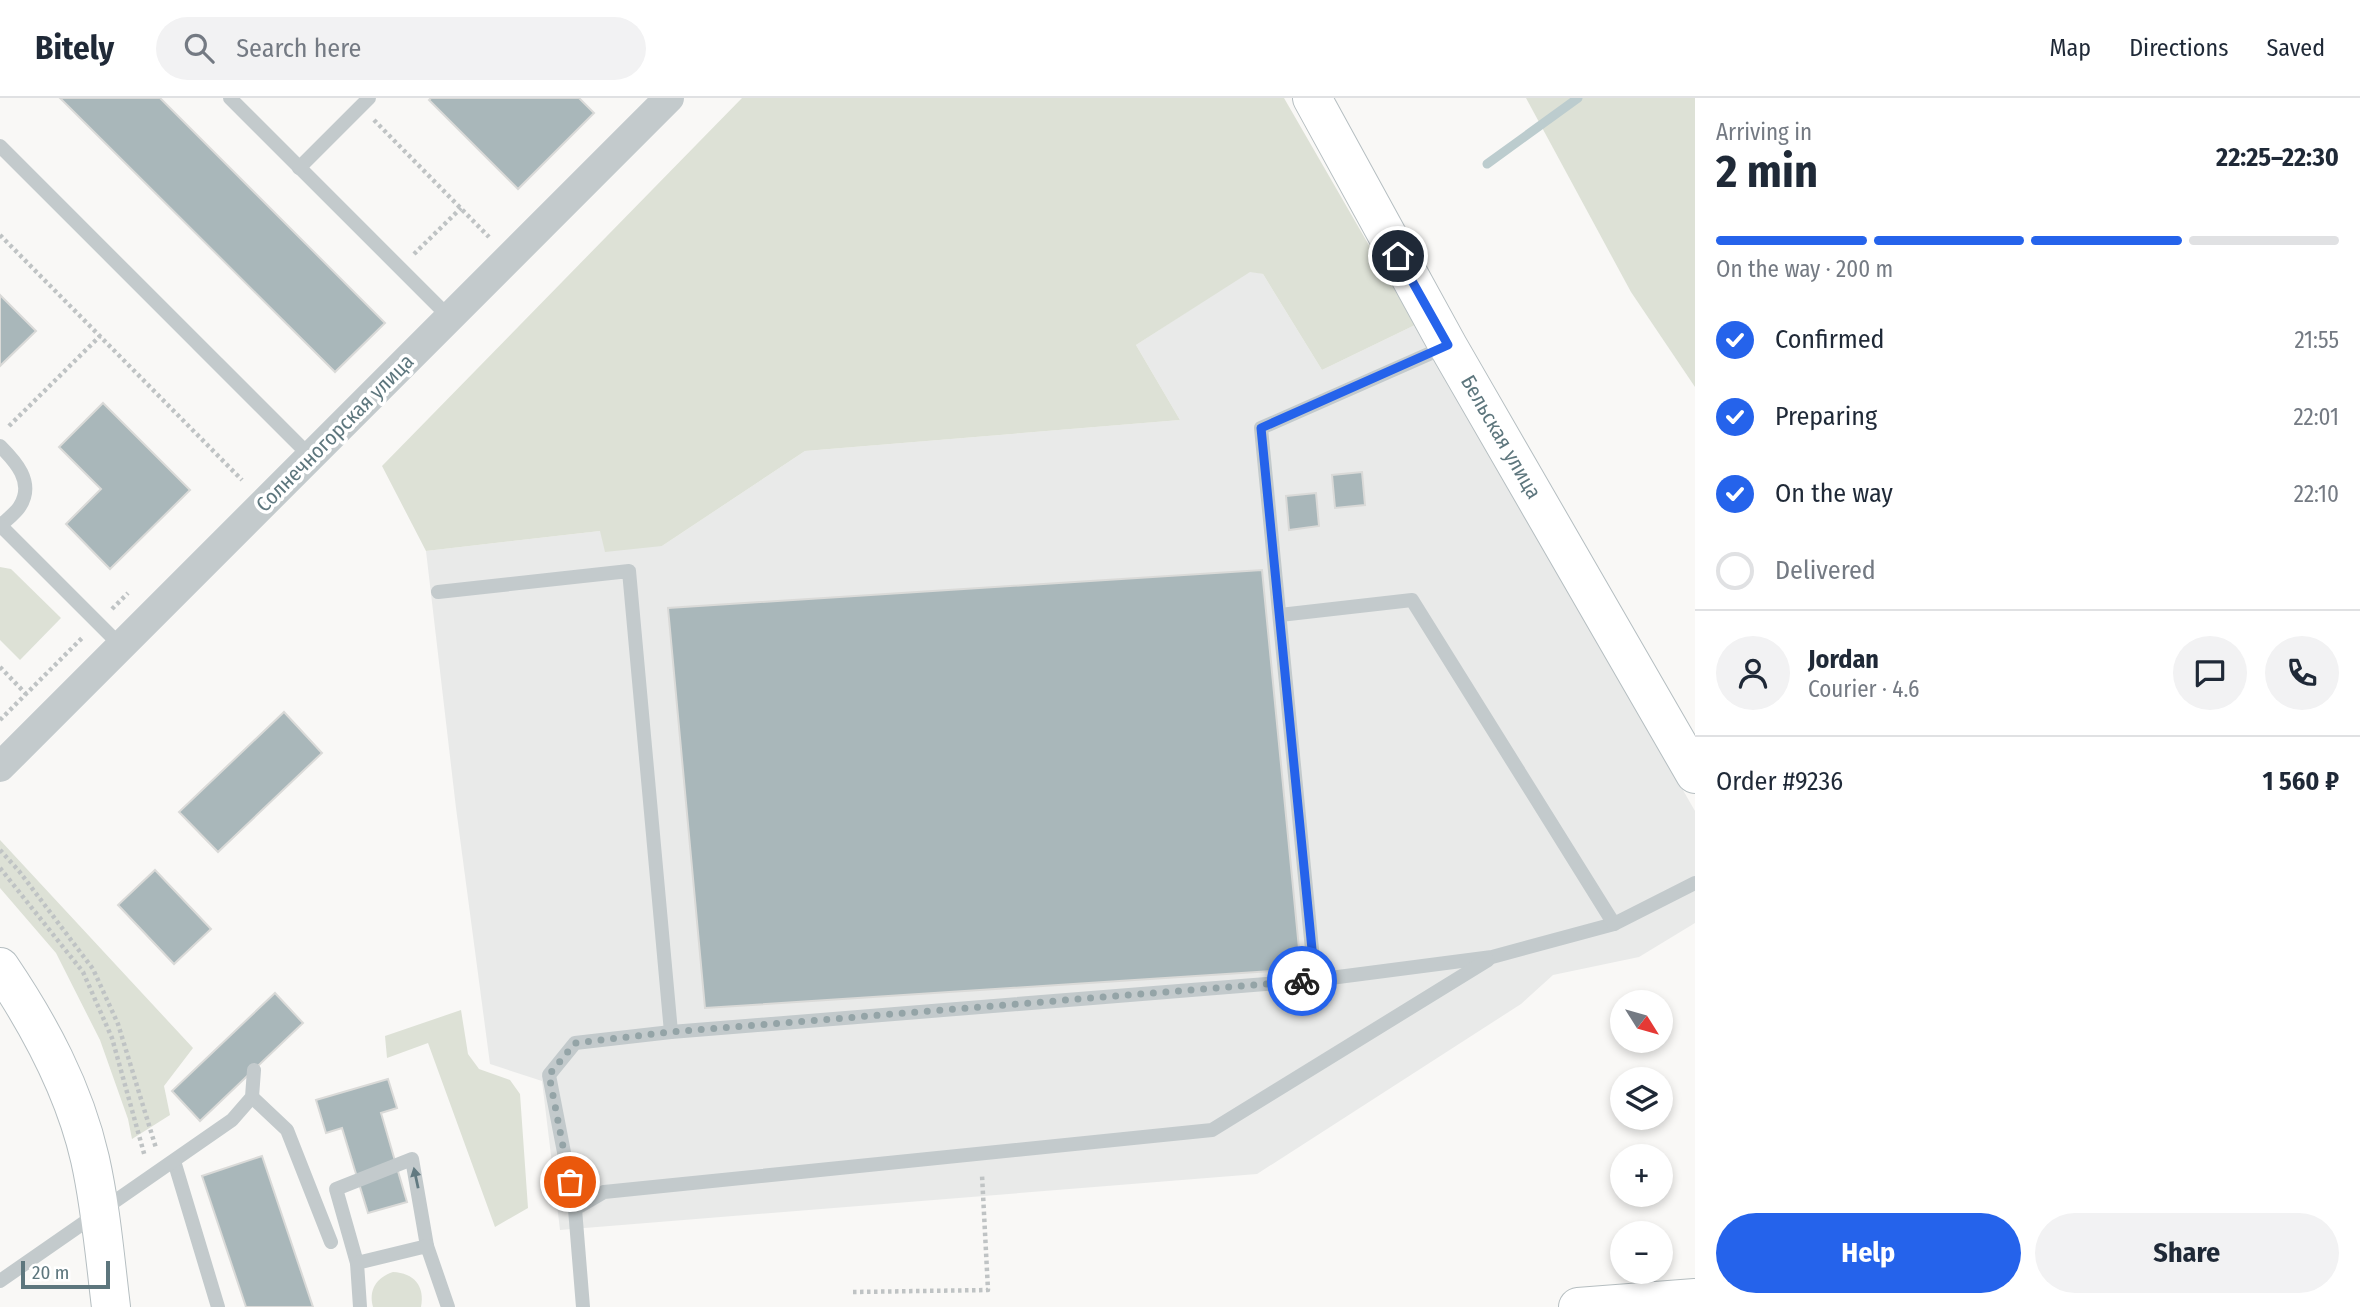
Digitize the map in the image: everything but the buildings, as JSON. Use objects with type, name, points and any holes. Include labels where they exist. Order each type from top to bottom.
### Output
[{"type":"street","name":"Солнечногорская улица","points":[[0,767],[670,98]]},
{"type":"street","name":"Бельская улица","points":[[1312,98],[1448,345],[1695,774]]},
{"type":"street","points":[[0,967],[43,1036],[68,1088],[90,1159],[100,1212],[111,1307]]},
{"type":"street","points":[[1578,1307],[1695,1298]]},
{"type":"lane","points":[[230,98],[450,318]]},
{"type":"lane","points":[[299,168],[365,102]]},
{"type":"lane","points":[[0,146],[311,457]]},
{"type":"lane","points":[[1315,980],[1261,428],[1448,345]]},
{"type":"lane","points":[[0,446],[18,464],[25,483],[21,505],[0,526],[121,646]]},
{"type":"lane","points":[[438,592],[629,571],[671,1032]]},
{"type":"lane","points":[[1280,615],[1412,600],[1614,924]]},
{"type":"lane","points":[[583,1307],[575,1209],[549,1075],[575,1043],[671,1032],[1315,980],[1492,957],[1614,924],[1695,883]]},
{"type":"lane","points":[[575,1209],[604,1192],[1212,1130],[1492,957]]},
{"type":"lane","points":[[0,1281],[232,1120],[252,1097],[254,1070]]},
{"type":"lane","points":[[252,1097],[287,1130],[331,1242]]},
{"type":"lane","points":[[360,1307],[357,1263],[336,1189],[412,1159],[427,1246],[448,1307]]},
{"type":"lane","points":[[168,1165],[218,1307]]},
{"type":"lane","points":[[357,1263],[427,1246]]},
{"type":"path","points":[[365,102],[489,237]]},
{"type":"path","points":[[400,268],[461,208]]},
{"type":"path","points":[[0,235],[242,480]]},
{"type":"path","points":[[0,435],[100,336]]},
{"type":"path","points":[[0,667],[26,694]]},
{"type":"path","points":[[0,850],[93,969],[118,1024],[168,1165]]},
{"type":"path","points":[[0,868],[83,972],[112,1038],[150,1177]]},
{"type":"path","points":[[853,1292],[988,1290],[983,1179]]},
{"type":"shaded area","points":[[742,98],[1284,98],[1415,325],[1322,370],[1263,274],[1250,272],[1136,345],[1180,420],[805,451],[662,546],[605,552],[600,531],[426,551],[382,466]]},
{"type":"shaded area","points":[[1526,98],[1695,98],[1695,387],[1631,292]]},
{"type":"shaded area","points":[[1250,271],[1263,274],[1322,370],[1415,325],[1695,811],[1695,923],[1639,957],[1553,975],[1521,1004],[1257,1174],[560,1230],[542,1081],[490,1064],[426,551],[600,531],[662,546],[805,451],[1180,420],[1136,345]]},
{"type":"shaded area","points":[[0,567],[11,569],[61,618],[20,660],[0,640]]},
{"type":"shaded area","points":[[0,840],[193,1048],[164,1086],[170,1115],[132,1139],[128,1119],[100,1040],[56,953],[0,888]]},
{"type":"shaded area","points":[[461,1010],[468,1054],[479,1069],[510,1080],[520,1094],[528,1208],[495,1227],[428,1043],[387,1058],[385,1036]]},
{"type":"shaded area","points":[[393,1272],[407,1275],[416,1282],[421,1293],[421,1307],[373,1307],[375,1285],[382,1277]]},
{"type":"waterway","points":[[1487,164],[1578,98]]},
{"type":"way so far","points":[[570,1182],[549,1075],[575,1043],[671,1032],[1302,981]]},
{"type":"route","points":[[1302,981],[1315,980],[1261,428],[1448,345],[1398,256]]}]
